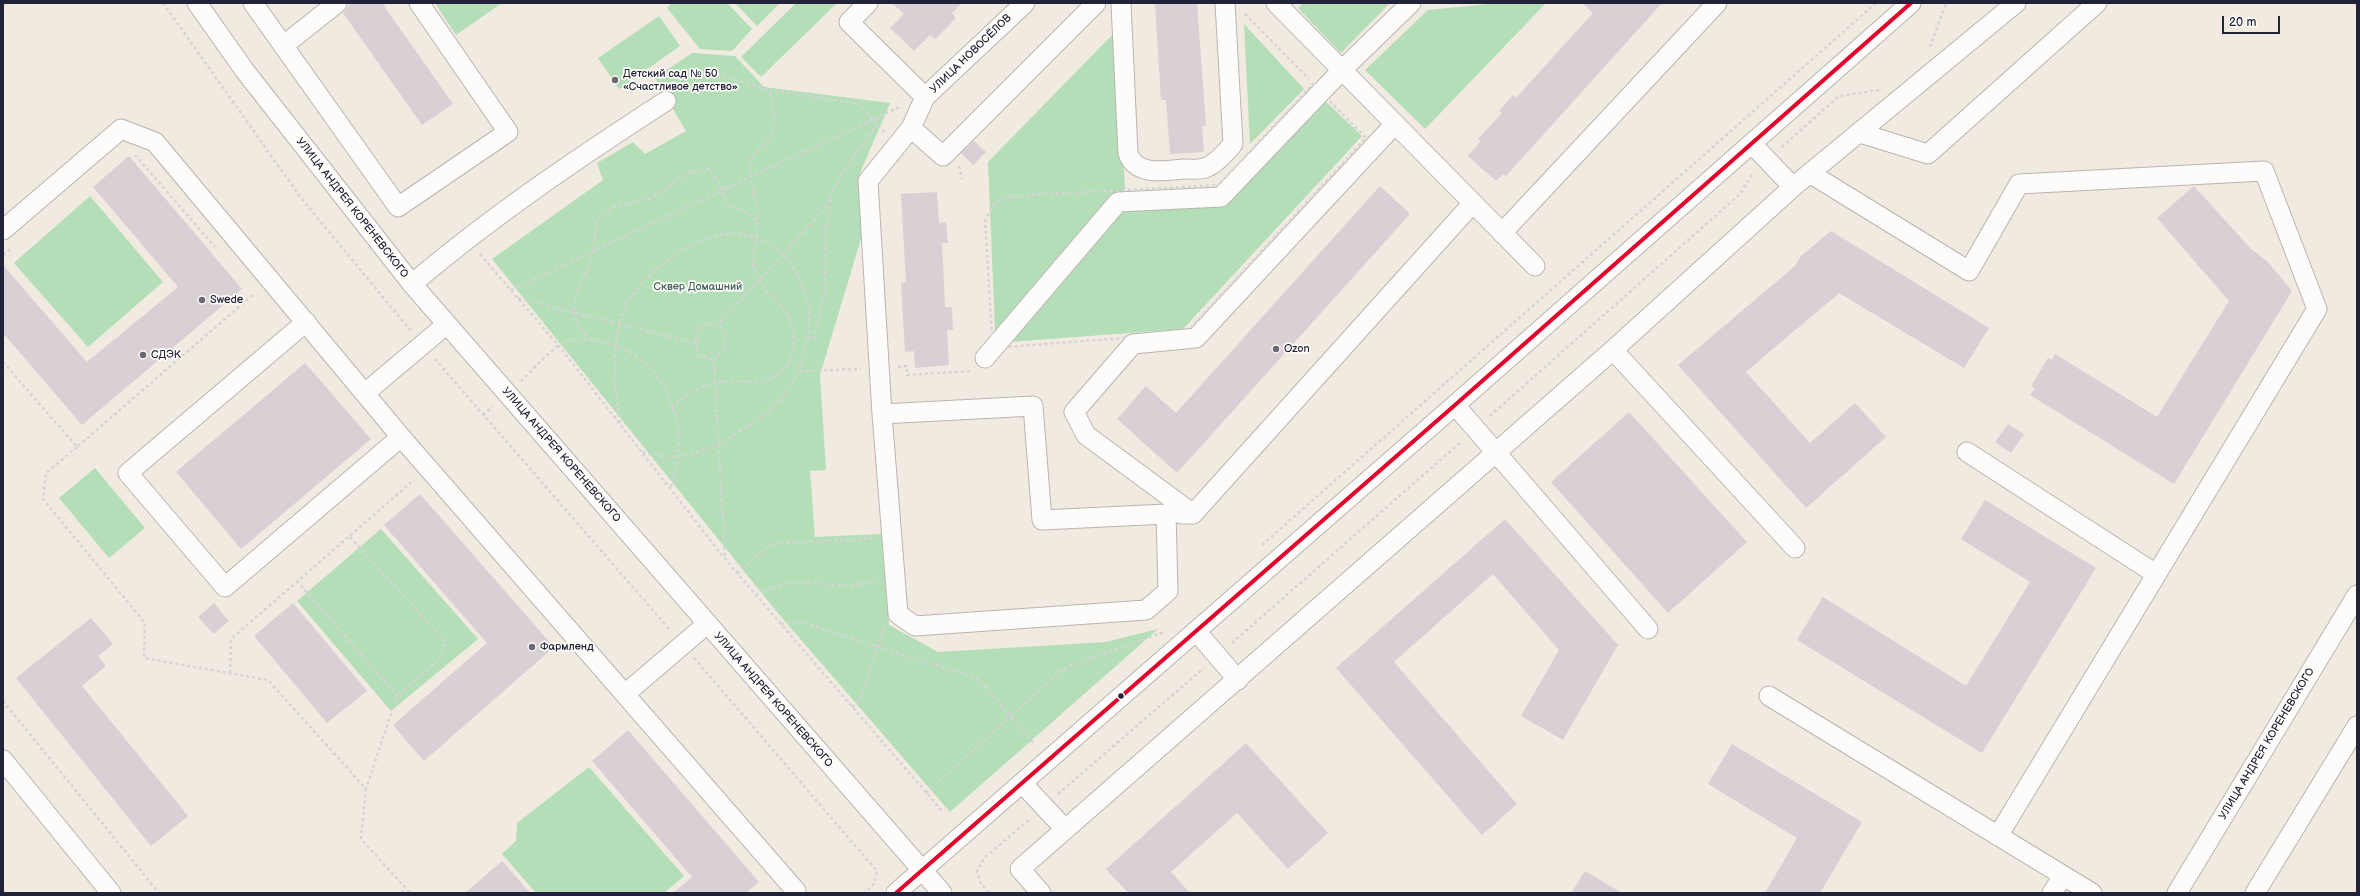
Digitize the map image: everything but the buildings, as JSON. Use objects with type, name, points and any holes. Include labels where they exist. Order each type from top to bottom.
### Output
[{"type":"street","name":"УЛИЦА АНДРЕЯ КОРЕНЕВСКОГО","points":[[197,3],[250,77],[412,284],[942,893]]},
{"type":"street","points":[[253,3],[398,207],[508,132],[419,3]]},
{"type":"street","points":[[283,46],[337,3]]},
{"type":"street","points":[[868,3],[849,22],[922,104]]},
{"type":"street","name":"УЛИЦА НОВОСЁЛОВ","points":[[1024,3],[922,104],[911,128],[868,181],[882,414],[898,614],[915,626],[1146,610],[1168,591],[1166,514]]},
{"type":"street","points":[[911,128],[943,156],[1096,3]]},
{"type":"street","points":[[1121,3],[1128,153],[1130,161],[1141,168],[1155,171],[1204,168],[1217,161],[1234,144],[1225,3]]},
{"type":"street","points":[[1276,3],[1472,204],[1535,266]]},
{"type":"street","points":[[981,364],[1118,202],[1220,196],[1317,88],[1342,70],[1411,3]]},
{"type":"street","points":[[1502,233],[1717,3]]},
{"type":"street","points":[[896,893],[1455,405],[1911,3]]},
{"type":"street","points":[[1041,893],[1020,869],[1238,680],[1613,350],[1793,187],[1811,174],[2016,3]]},
{"type":"street","points":[[1860,132],[1928,154],[2096,3]]},
{"type":"street","points":[[412,284],[466,239],[522,196],[666,101]]},
{"type":"street","points":[[1193,514],[1086,434],[1074,412],[1133,344],[1196,338],[1394,124]]},
{"type":"street","points":[[3,230],[121,129],[155,142],[401,437],[796,891],[793,893]]},
{"type":"street","points":[[1752,144],[1793,187]]},
{"type":"street","points":[[1811,174],[1969,271],[2020,184],[2264,171],[2317,309],[1998,836]]},
{"type":"street","points":[[882,414],[1034,406],[1042,520],[1193,514],[1472,204]]},
{"type":"street","points":[[306,322],[128,473],[225,587],[401,437]]},
{"type":"street","points":[[365,392],[424,345],[447,324]]},
{"type":"street","points":[[1613,350],[1795,548]]},
{"type":"street","points":[[1455,405],[1648,629]]},
{"type":"street","points":[[1966,452],[2156,574]]},
{"type":"street","name":"УЛИЦА АНДРЕЯ КОРЕНЕВСКОГО","points":[[2177,893],[2357,595]]},
{"type":"street","points":[[625,694],[707,624]]},
{"type":"street","points":[[1196,631],[1238,680]]},
{"type":"street","points":[[1769,696],[2092,893]]},
{"type":"street","points":[[2254,893],[2357,726]]},
{"type":"street","points":[[3,760],[111,893]]},
{"type":"street","points":[[1022,783],[1065,829]]},
{"type":"street","points":[[2052,893],[2063,876]]},
{"type":"path","points":[[163,3],[301,198],[424,345],[877,871],[874,884],[864,893]]},
{"type":"path","points":[[1260,547],[1876,3]]},
{"type":"path","points":[[1926,51],[1932,46],[1946,3]]},
{"type":"path","points":[[1244,14],[1317,88],[1366,138],[1186,333],[1007,347],[998,343],[992,336],[985,220],[995,204],[1013,196],[1218,185],[1317,88]]},
{"type":"path","points":[[666,101],[661,93],[680,78],[695,71],[722,76],[769,90],[860,104],[871,120],[897,145]]},
{"type":"path","points":[[989,893],[981,884],[977,871],[984,858],[1476,429],[1740,194],[1753,173],[1839,96],[1879,90],[1885,85]]},
{"type":"path","points":[[672,406],[700,388],[715,383],[731,380],[751,381],[769,379],[783,370],[793,355],[794,341],[790,319],[779,301],[758,281],[753,255],[758,239],[757,225],[759,212],[753,196],[750,164],[756,150],[770,138],[774,121],[769,90]]},
{"type":"path","points":[[511,290],[871,120],[910,103],[922,104]]},
{"type":"path","points":[[714,360],[698,355],[696,332],[702,325],[719,323],[822,211],[833,193],[841,174],[877,125]]},
{"type":"path","points":[[955,143],[962,179]]},
{"type":"path","points":[[591,340],[579,327],[575,313],[576,292],[594,251],[596,220],[614,206],[651,198],[689,174],[709,169],[718,181],[726,203],[751,216],[757,225]]},
{"type":"path","points":[[808,338],[814,338],[825,289],[826,230],[833,193]]},
{"type":"path","points":[[620,424],[615,393],[617,346],[620,324],[630,298],[642,282],[679,251],[699,239],[720,233],[742,234],[758,239],[782,254],[803,286],[810,316],[808,338],[800,371],[786,393],[775,407],[734,435],[700,452],[678,456],[658,457],[640,451]]},
{"type":"path","points":[[466,239],[559,346],[725,559],[942,811]]},
{"type":"path","points":[[256,293],[46,473],[43,499],[145,623],[144,658],[268,680],[366,789]]},
{"type":"path","points":[[518,298],[696,343]]},
{"type":"path","points":[[719,323],[723,330],[724,349],[714,360],[725,559]]},
{"type":"path","points":[[559,346],[569,341],[591,340],[617,346],[635,354],[654,370],[668,392],[678,436],[678,471],[670,489]]},
{"type":"path","points":[[3,362],[77,447]]},
{"type":"path","points":[[800,371],[906,366],[907,375],[981,364]]},
{"type":"path","points":[[737,573],[771,544],[872,536],[876,540]]},
{"type":"path","points":[[350,537],[446,641],[439,660],[397,696],[366,789],[362,839],[410,893]]},
{"type":"path","points":[[756,595],[777,586],[793,582],[859,584],[878,576]]},
{"type":"path","points":[[297,581],[397,696]]},
{"type":"path","points":[[852,707],[862,696],[886,618]]},
{"type":"path","points":[[781,624],[798,621],[979,679],[1035,745]]},
{"type":"path","points":[[1152,642],[1170,627]]},
{"type":"path","points":[[926,793],[1063,669],[1164,632]]},
{"type":"path","points":[[3,701],[159,893]]},
{"type":"path","points":[[1030,750],[1041,740]]},
{"type":"path","points":[[401,893],[406,889]]},
{"type":"green space","points":[[435,3],[502,3],[456,35]]},
{"type":"green space","points":[[672,3],[727,3],[752,29],[732,51],[700,49],[667,8]]},
{"type":"green space","points":[[735,3],[780,3],[757,26]]},
{"type":"green space","points":[[796,3],[837,3],[761,77],[741,57]]},
{"type":"green space","points":[[1303,3],[1390,3],[1341,53],[1298,8]]},
{"type":"green space","points":[[1500,3],[1546,3],[1425,129],[1365,70],[1428,10]]},
{"type":"green space","points":[[659,16],[680,46],[619,89],[598,58]]},
{"type":"green space","points":[[1244,24],[1304,89],[1250,144]]},
{"type":"green space","points":[[1116,31],[1126,207],[1224,200],[1323,99],[1362,136],[1183,329],[1009,342],[995,330],[988,162]]},
{"type":"green space","name":"Сквер Домашний","points":[[692,53],[735,56],[764,87],[890,103],[860,173],[863,232],[820,375],[826,470],[810,471],[815,537],[881,534],[889,625],[938,652],[1106,642],[1158,629],[950,812],[777,612],[492,259],[603,180],[597,163],[633,142],[645,154],[686,131],[655,78]]},
{"type":"green space","points":[[90,196],[163,282],[88,347],[14,263]]},
{"type":"green space","points":[[95,468],[145,528],[109,558],[59,498]]},
{"type":"green space","points":[[381,529],[478,639],[391,711],[297,601]]},
{"type":"green space","points":[[589,767],[684,876],[664,893],[536,893],[502,854],[516,841],[517,823]]},
{"type":"transit line","points":[[896,893],[1455,405],[1911,3]]},
{"type":"place","name":"Детский сад № 50 «Счастливое детство»","points":[[615,80]]},
{"type":"place","name":"Swede","points":[[202,300]]},
{"type":"place","name":"Ozon","points":[[1276,349]]},
{"type":"place","name":"СДЭК","points":[[143,355]]},
{"type":"place","name":"Фармленд","points":[[532,647]]}]
